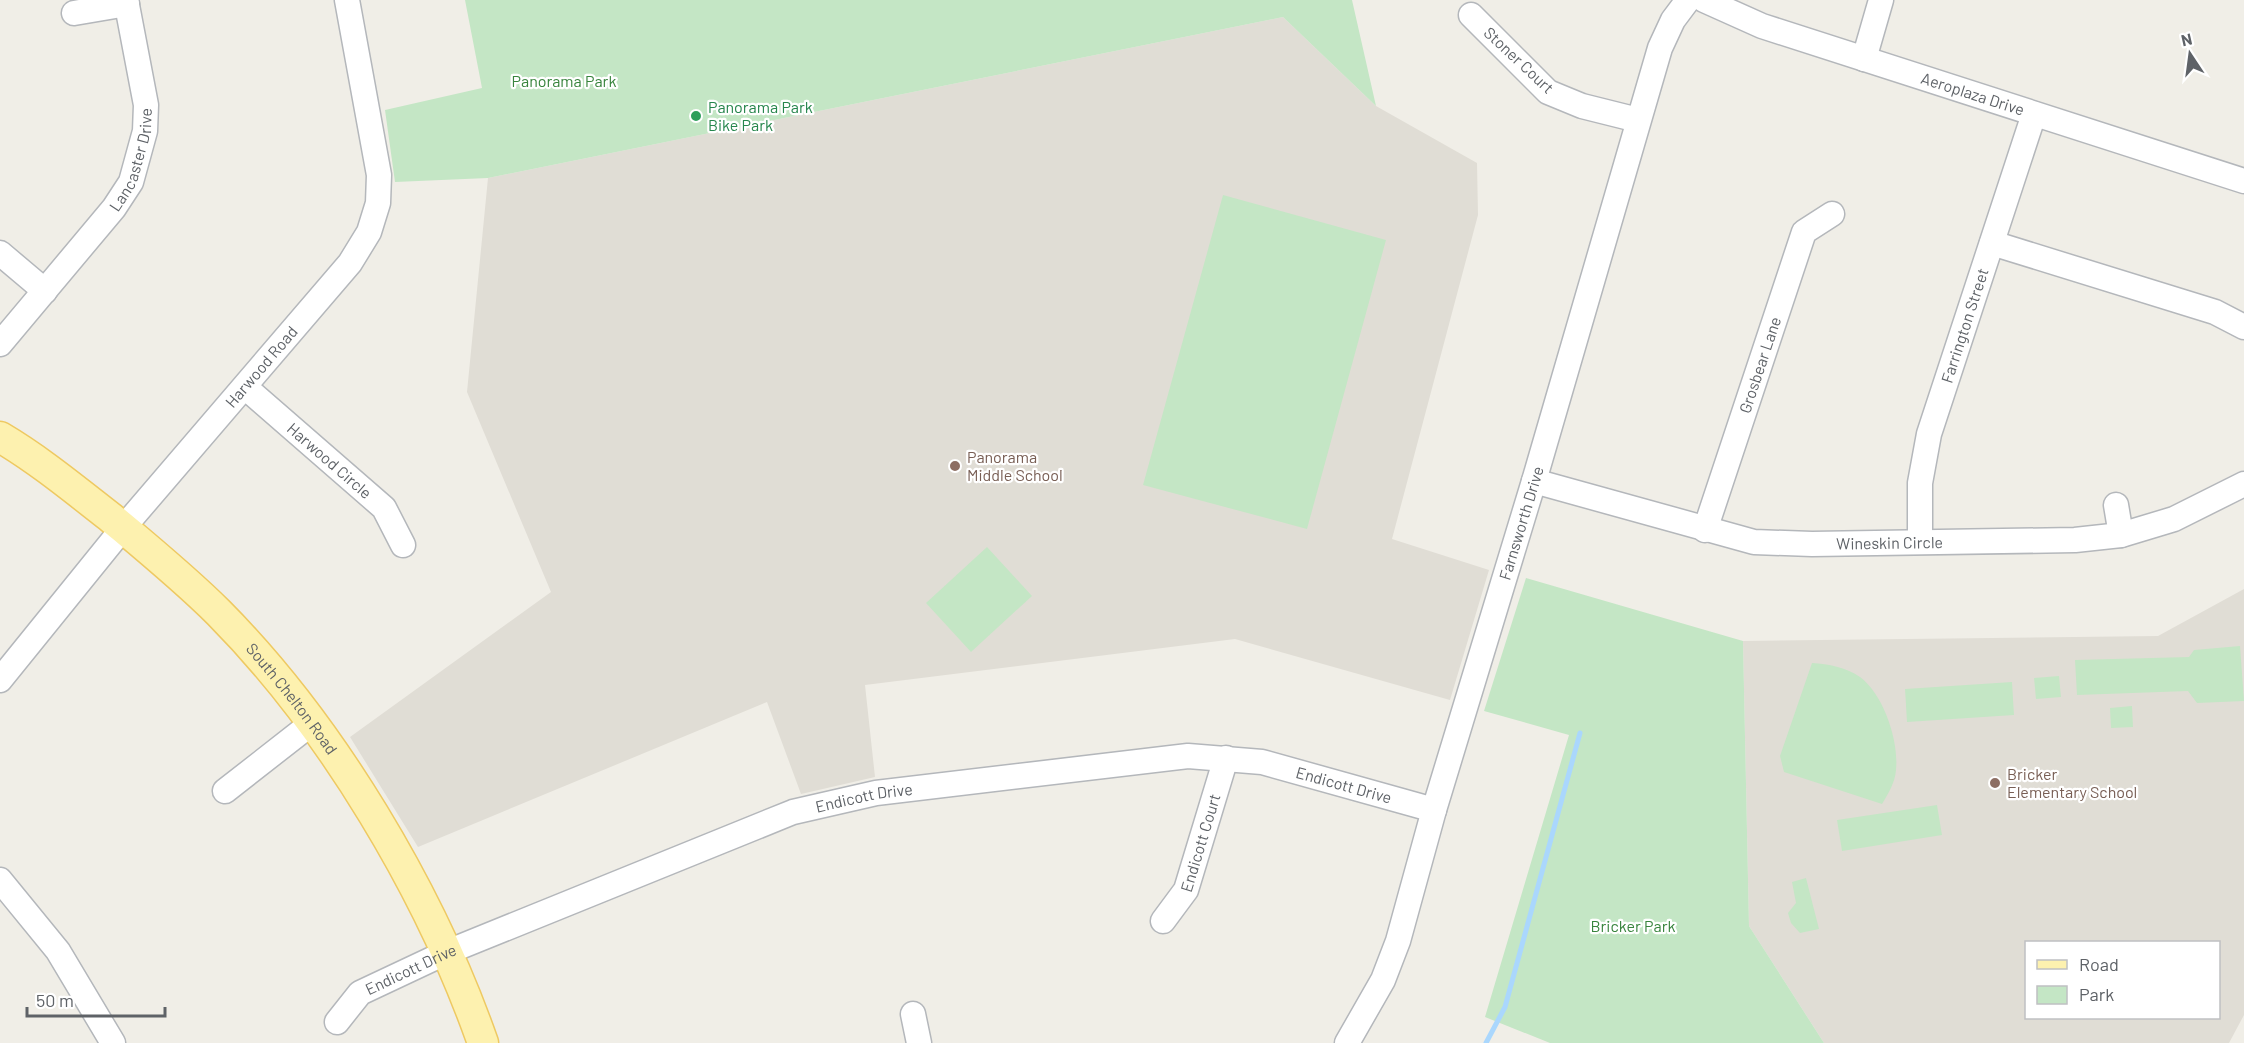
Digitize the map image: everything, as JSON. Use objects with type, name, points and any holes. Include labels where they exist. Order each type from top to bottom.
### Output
[{"type":"main road","name":"South Chelton Road","points":[[0,437],[57,475],[174,571],[220,614],[312,723],[376,820],[414,885],[446,953],[483,1043]]},
{"type":"street","name":"Harwood Road","points":[[0,680],[123,528],[350,263],[369,232],[378,203],[379,175],[347,0]]},
{"type":"street","name":"Farnsworth Drive","points":[[1347,1043],[1383,980],[1398,941],[1434,810],[1534,481],[1660,48],[1673,20],[1688,0]]},
{"type":"street","name":"Aeroplaza Drive","points":[[1704,0],[1762,26],[2244,181]]},
{"type":"street","points":[[1864,59],[1881,0]]},
{"type":"street","name":"Lancaster Drive","points":[[0,344],[114,208],[131,182],[146,131],[146,105],[126,2],[74,12]]},
{"type":"street","name":"Stoner Court","points":[[1471,15],[1548,92],[1582,106],[1638,120]]},
{"type":"street","name":"Farrington Street","points":[[1920,541],[1920,483],[1929,434],[2034,114]]},
{"type":"street","name":"Grosbear Lane","points":[[1706,530],[1804,232],[1832,214]]},
{"type":"street","points":[[1992,243],[2215,312],[2244,327]]},
{"type":"street","points":[[0,253],[45,291]]},
{"type":"street","name":"Harwood Circle","points":[[245,387],[384,508],[403,545]]},
{"type":"street","name":"Wineskin Circle","points":[[1534,481],[1755,542],[1812,544],[2075,540],[2121,535],[2174,519],[2244,484]]},
{"type":"street","points":[[2116,505],[2121,535]]},
{"type":"street","points":[[225,791],[312,723]]},
{"type":"street","name":"Endicott Drive","points":[[337,1022],[360,993],[446,953],[793,812],[823,804],[876,794],[1188,756],[1262,762],[1434,810]]},
{"type":"street","name":"Endicott Court","points":[[1163,921],[1186,890],[1226,758]]},
{"type":"street","points":[[0,880],[58,951],[113,1043]]},
{"type":"street","points":[[913,1014],[919,1043]]},
{"type":"shaded area","name":"Panorama Middle School","points":[[1283,17],[1376,106],[1477,163],[1478,215],[1392,539],[1489,570],[1450,700],[1235,639],[865,685],[875,777],[801,794],[767,702],[418,847],[350,737],[551,592],[467,392],[488,178]]},
{"type":"shaded area","name":"Bricker Elementary School","points":[[2244,589],[2244,1015],[2229,1043],[1824,1043],[1749,926],[1743,641],[2158,636]]},
{"type":"green space","name":"Panorama Park","points":[[465,0],[1352,0],[1376,106],[1283,17],[488,178],[395,182],[385,110],[482,88]]},
{"type":"green space","points":[[1223,195],[1386,240],[1307,529],[1143,485]]},
{"type":"green space","points":[[987,547],[1032,596],[971,652],[926,603]]},
{"type":"green space","name":"Bricker Park","points":[[1526,578],[1743,641],[1749,926],[1824,1043],[1550,1043],[1485,1017],[1569,735],[1484,711]]},
{"type":"green space","points":[[2240,646],[2244,701],[2197,703],[2188,691],[2077,695],[2075,660],[2189,657],[2194,650]]},
{"type":"green space","points":[[1812,663],[1837,667],[1860,677],[1869,685],[1883,707],[1895,746],[1896,770],[1891,788],[1882,804],[1784,772],[1780,756]]},
{"type":"green space","points":[[2059,676],[2061,697],[2036,699],[2034,678]]},
{"type":"green space","points":[[2012,682],[2014,715],[1907,722],[1905,689]]},
{"type":"green space","points":[[2132,706],[2133,727],[2111,728],[2110,708]]},
{"type":"green space","points":[[1937,805],[1942,835],[1842,851],[1837,820]]},
{"type":"green space","points":[[1806,878],[1819,929],[1800,933],[1791,923],[1788,913],[1796,903],[1792,882]]},
{"type":"waterway","points":[[1486,1043],[1505,1007],[1580,733]]},
{"type":"place","name":"Panorama Park Bike Park","points":[[696,116]]},
{"type":"place","name":"Panorama Middle School","points":[[955,466]]},
{"type":"place","name":"Bricker Elementary School","points":[[1995,783]]}]
